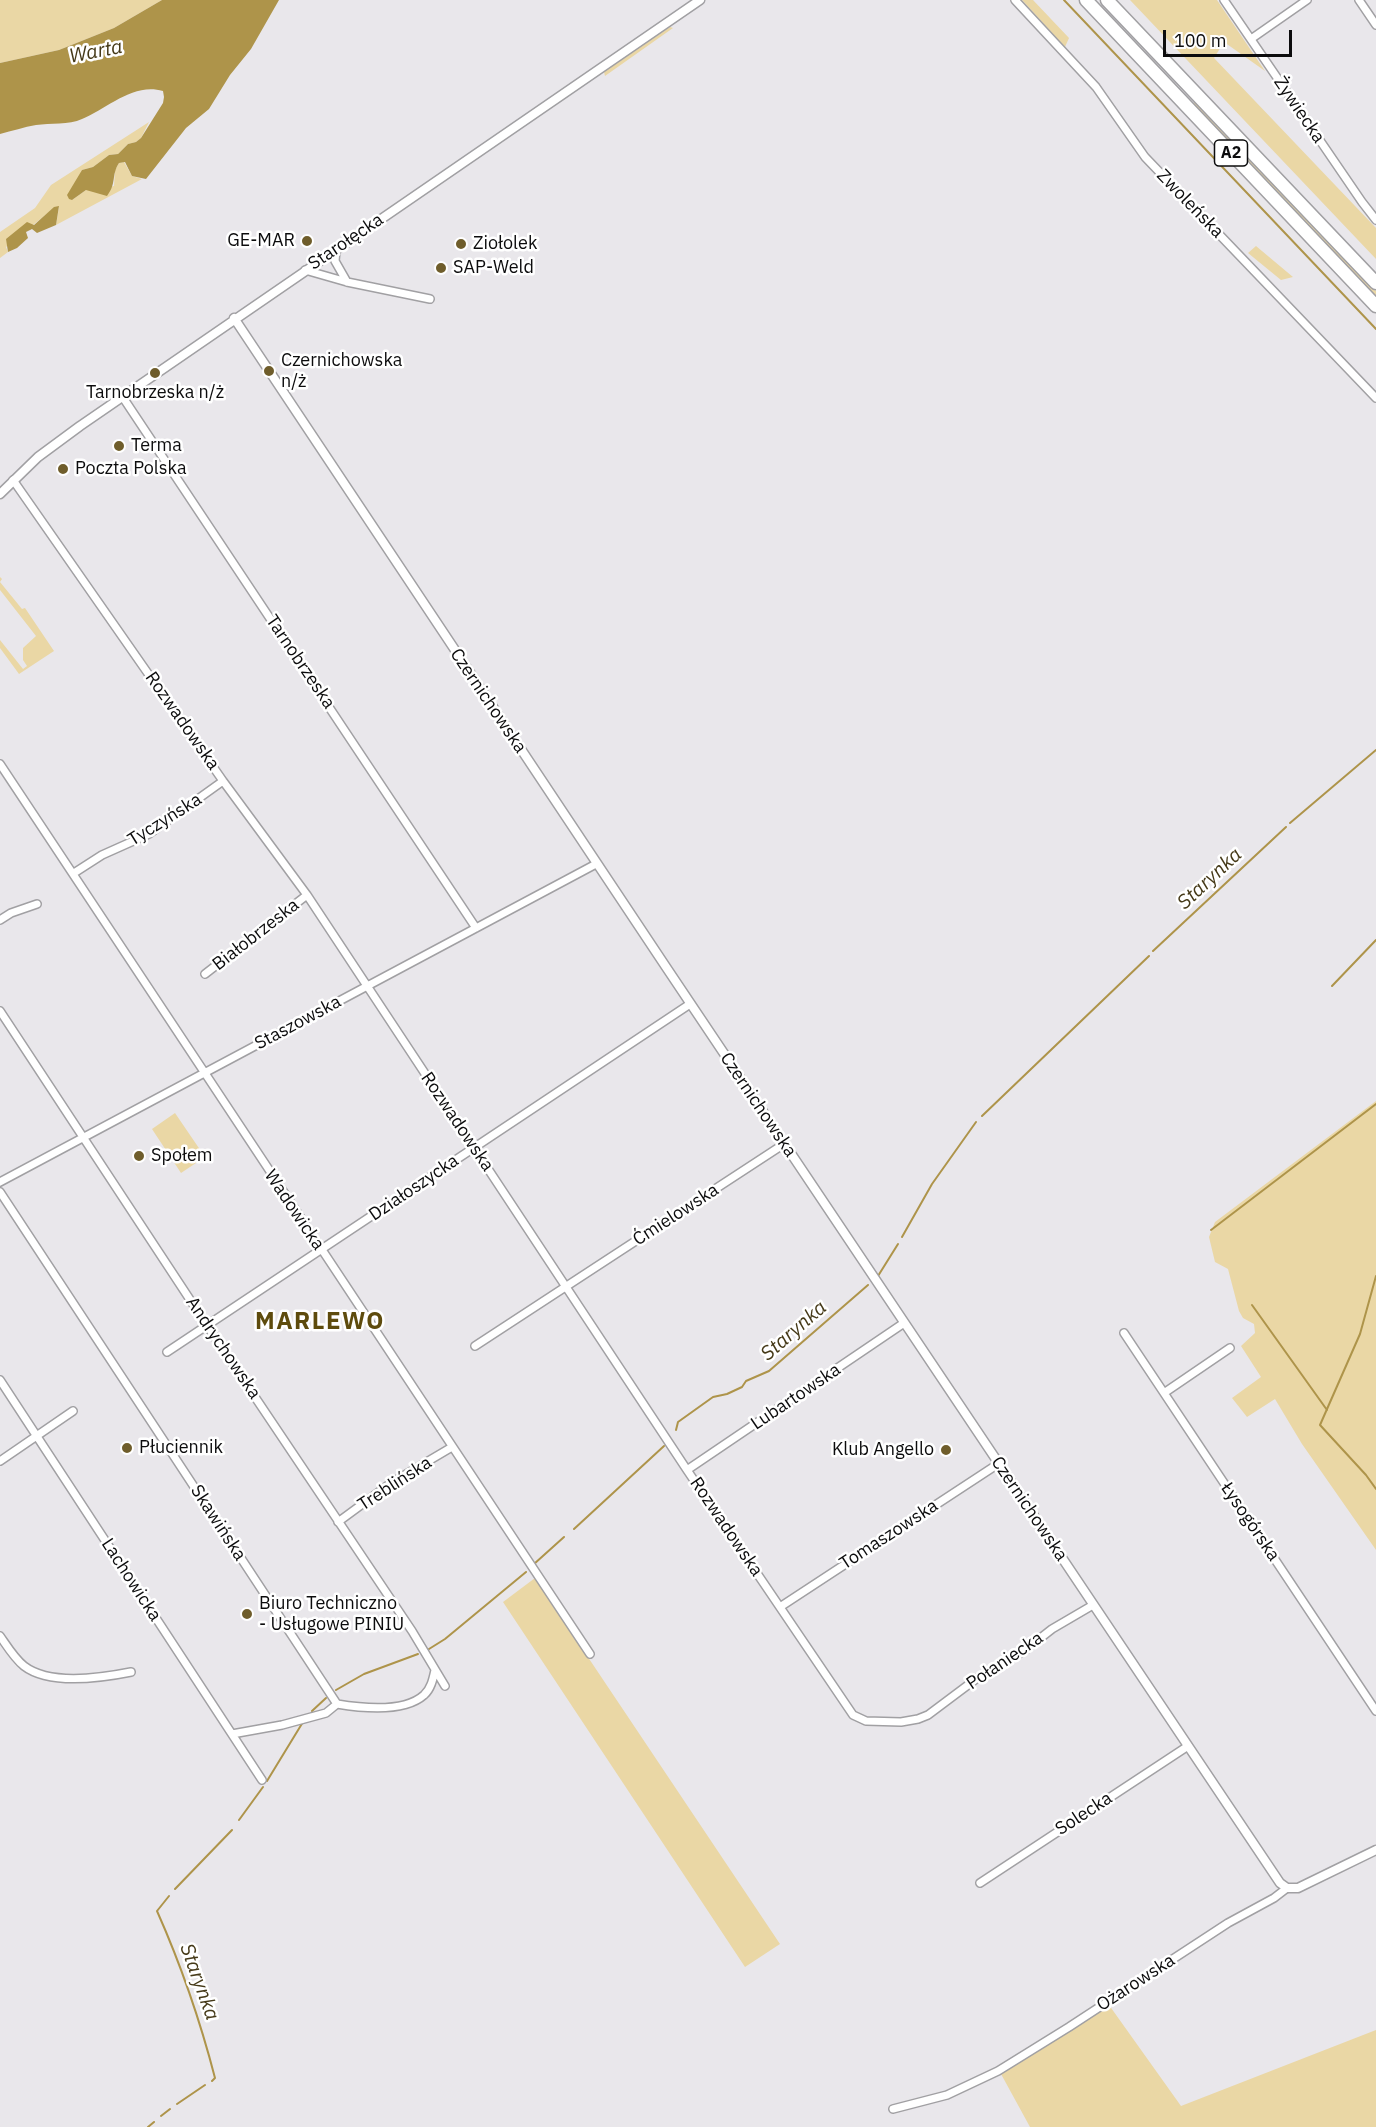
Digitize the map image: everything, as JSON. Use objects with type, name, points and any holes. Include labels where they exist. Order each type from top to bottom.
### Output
[{"type":"highway","name":"A2","points":[[1086,0],[1376,306]]},
{"type":"highway","name":"A2","points":[[1107,0],[1376,284]]},
{"type":"street","name":"Starołęcka","points":[[0,494],[49,449],[122,396],[700,0]]},
{"type":"street","name":"Zwoleńska","points":[[1015,0],[1095,87],[1145,157],[1376,398]]},
{"type":"street","name":"Żywiecka","points":[[1224,0],[1376,220]]},
{"type":"street","points":[[1251,39],[1307,0]]},
{"type":"street","points":[[1359,0],[1376,25]]},
{"type":"street","points":[[336,250],[335,261],[347,282]]},
{"type":"street","points":[[305,270],[347,282],[430,299]]},
{"type":"street","name":"Czernichowska","points":[[234,318],[998,1464],[1280,1883],[1287,1888]]},
{"type":"street","name":"Tarnobrzeska","points":[[122,396],[476,928]]},
{"type":"street","name":"Rozwadowska","points":[[13,480],[223,781],[307,895],[687,1470],[853,1715],[873,1721],[902,1722],[918,1719]]},
{"type":"street","name":"Wadowicka","points":[[0,764],[590,1654]]},
{"type":"street","name":"Tyczyńska","points":[[74,873],[102,855],[149,834],[223,781]]},
{"type":"street","name":"Staszowska","points":[[0,1182],[596,864]]},
{"type":"street","name":"Białobrzeska","points":[[205,974],[307,895]]},
{"type":"street","points":[[0,920],[11,913],[38,904]]},
{"type":"street","name":"Działoszycka","points":[[167,1352],[690,1004]]},
{"type":"street","name":"Andrychowska","points":[[0,1011],[412,1631],[445,1686]]},
{"type":"street","name":"Ćmielowska","points":[[475,1346],[784,1144]]},
{"type":"street","name":"Skawińska","points":[[0,1192],[337,1704]]},
{"type":"street","name":"Lubartowska","points":[[687,1470],[904,1323]]},
{"type":"street","name":"Łysogórska","points":[[1124,1333],[1376,1712]]},
{"type":"street","points":[[1164,1393],[1230,1348]]},
{"type":"street","name":"Lachowicka","points":[[0,1380],[262,1780]]},
{"type":"street","points":[[0,1461],[74,1411]]},
{"type":"street","name":"Treblińska","points":[[338,1522],[391,1483],[452,1447]]},
{"type":"street","name":"Tomaszowska","points":[[780,1607],[998,1464]]},
{"type":"street","name":"Połaniecka","points":[[918,1719],[938,1709],[959,1691],[1024,1651],[1052,1629],[1093,1605]]},
{"type":"street","points":[[0,1636],[22,1664],[39,1674],[58,1677],[102,1677],[131,1672]]},
{"type":"street","points":[[232,1734],[282,1725],[326,1713],[337,1704],[362,1708],[396,1706],[416,1701],[425,1695],[431,1685],[435,1670]]},
{"type":"street","name":"Solecka","points":[[980,1883],[1188,1746]]},
{"type":"street","name":"Ożarowska","points":[[892,2109],[947,2095],[998,2071],[1228,1923],[1274,1898],[1287,1888],[1298,1888],[1376,1850]]},
{"type":"shaded area","points":[[0,0],[162,0],[114,28],[59,50],[0,63]]},
{"type":"shaded area","points":[[1022,0],[1033,0],[1069,38],[1065,47]]},
{"type":"shaded area","points":[[1130,0],[1217,0],[1265,71],[1224,42],[1214,58],[1376,228],[1376,259]]},
{"type":"shaded area","points":[[670,27],[673,28],[605,76],[604,72]]},
{"type":"shaded area","points":[[1195,101],[1376,291],[1376,297],[1193,104]]},
{"type":"shaded area","points":[[149,122],[141,138],[136,142],[128,144],[118,154],[109,155],[93,167],[82,170],[72,200],[86,190],[114,186],[115,170],[119,163],[124,162],[132,176],[142,179],[56,225],[59,207],[54,208],[6,247],[8,252],[0,258],[0,232],[35,208],[51,185]]},
{"type":"shaded area","points":[[1256,246],[1293,277],[1281,280],[1248,253]]},
{"type":"shaded area","points":[[0,582],[22,609],[25,608],[54,651],[19,674],[0,648],[0,640],[23,669],[27,666],[23,660],[23,648],[36,636],[0,590]]},
{"type":"shaded area","points":[[1376,1101],[1376,1550],[1302,1444],[1275,1399],[1247,1417],[1232,1398],[1261,1377],[1241,1346],[1255,1333],[1254,1324],[1243,1318],[1239,1311],[1228,1269],[1215,1262],[1209,1237],[1215,1222]]},
{"type":"shaded area","points":[[175,1113],[205,1157],[181,1173],[152,1129]]},
{"type":"shaded area","points":[[535,1578],[780,1944],[745,1967],[503,1602]]},
{"type":"shaded area","points":[[1109,2005],[1181,2106],[1376,2030],[1376,2127],[1030,2127],[1001,2074]]},
{"type":"water","name":"Warta","points":[[162,0],[279,0],[251,49],[230,75],[209,109],[186,128],[146,179],[132,176],[125,162],[119,163],[107,196],[86,190],[72,200],[69,199],[67,195],[82,170],[93,167],[109,155],[118,154],[128,144],[141,138],[163,103],[163,91],[152,89],[131,93],[77,121],[36,125],[0,134],[0,63],[59,50],[114,28]]},
{"type":"water","points":[[59,206],[56,225],[37,233],[32,229],[26,232],[28,238],[17,248],[8,252],[6,239],[27,222],[34,225],[54,207]]},
{"type":"waterway","points":[[1064,0],[1376,329]]},
{"type":"waterway","name":"Starynka","points":[[1290,823],[1376,750]]},
{"type":"waterway","name":"Starynka","points":[[1153,951],[1286,827]]},
{"type":"waterway","points":[[1332,986],[1376,940]]},
{"type":"waterway","name":"Starynka","points":[[982,1116],[1149,956]]},
{"type":"waterway","points":[[1211,1230],[1376,1104]]},
{"type":"waterway","name":"Starynka","points":[[902,1237],[932,1184],[976,1122]]},
{"type":"waterway","name":"Starynka","points":[[878,1276],[898,1244]]},
{"type":"waterway","points":[[1376,1276],[1360,1334],[1320,1425],[1376,1489]]},
{"type":"waterway","name":"Starynka","points":[[676,1430],[678,1422],[713,1397],[727,1394],[742,1387],[746,1381],[769,1371],[868,1285]]},
{"type":"waterway","points":[[1252,1305],[1327,1410]]},
{"type":"waterway","name":"Starynka","points":[[574,1529],[664,1446]]},
{"type":"waterway","name":"Starynka","points":[[534,1564],[564,1537]]},
{"type":"waterway","name":"Starynka","points":[[429,1649],[445,1639],[526,1572]]},
{"type":"waterway","name":"Starynka","points":[[336,1690],[364,1674],[418,1654]]},
{"type":"waterway","name":"Starynka","points":[[312,1711],[326,1698]]},
{"type":"waterway","name":"Starynka","points":[[267,1781],[303,1722]]},
{"type":"waterway","name":"Starynka","points":[[239,1820],[263,1787]]},
{"type":"waterway","name":"Starynka","points":[[175,1889],[232,1830]]},
{"type":"waterway","name":"Starynka","points":[[169,1896],[157,1911],[196,2014],[215,2078],[212,2081]]},
{"type":"waterway","name":"Starynka","points":[[177,2104],[205,2085]]},
{"type":"waterway","name":"Starynka","points":[[161,2116],[170,2109]]},
{"type":"waterway","name":"Starynka","points":[[148,2127],[154,2122]]},
{"type":"place","name":"GE-MAR","points":[[307,241]]},
{"type":"place","name":"Ziołolek","points":[[461,244]]},
{"type":"place","name":"SAP-Weld","points":[[441,268]]},
{"type":"place","name":"Czernichowska n/ż","points":[[269,371]]},
{"type":"place","name":"Tarnobrzeska n/ż","points":[[155,373]]},
{"type":"place","name":"Terma","points":[[119,446]]},
{"type":"place","name":"Poczta Polska","points":[[63,469]]},
{"type":"place","name":"Społem","points":[[139,1156]]},
{"type":"place","name":"Płuciennik","points":[[127,1448]]},
{"type":"place","name":"Klub Angello","points":[[946,1450]]},
{"type":"place","name":"Biuro Techniczno - Usługowe PINIU","points":[[247,1614]]},
{"type":"district","name":"MARLEWO","points":[[320,1322]]}]
